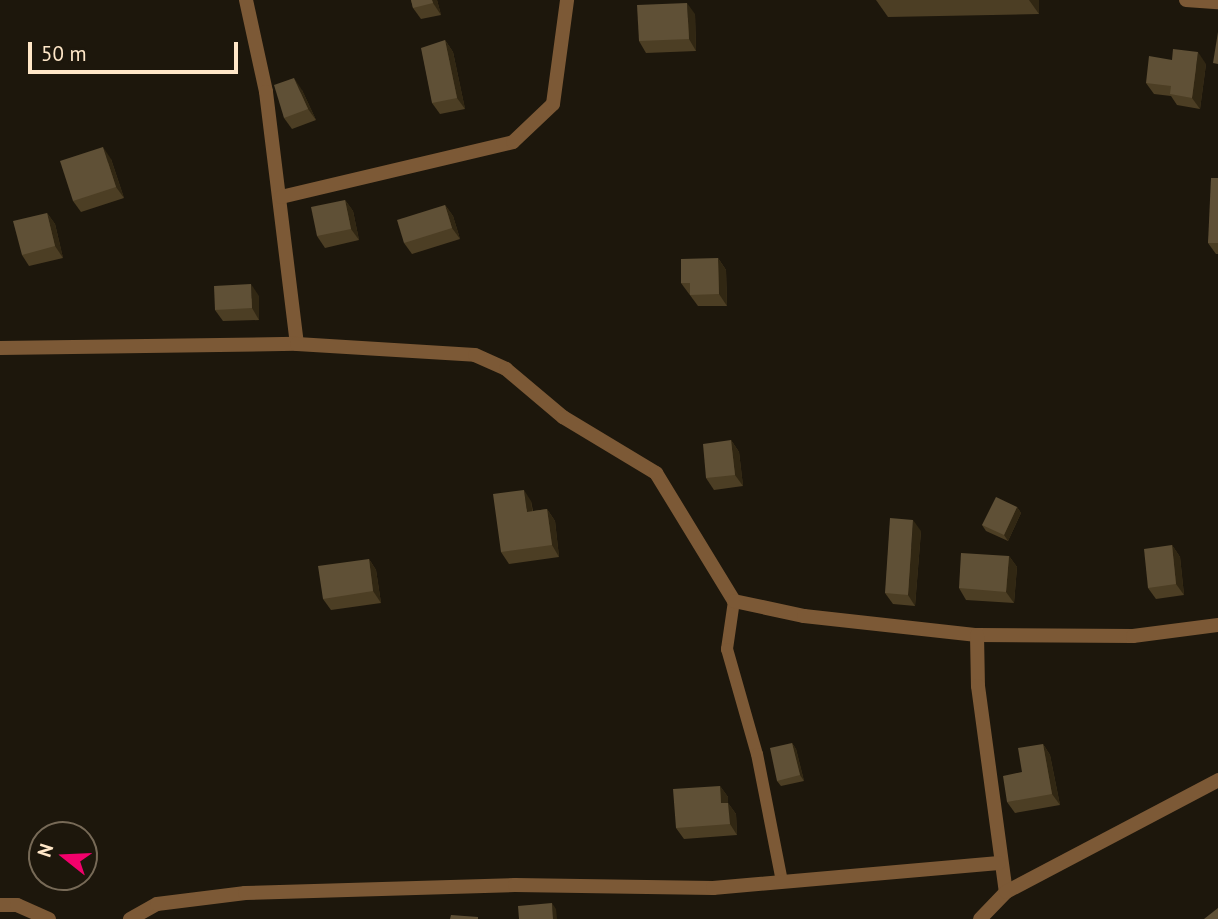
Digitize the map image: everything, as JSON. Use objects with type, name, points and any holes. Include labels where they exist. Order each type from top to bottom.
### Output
[{"type":"street","points":[[246,0],[266,92],[298,344]]},
{"type":"street","points":[[281,197],[513,142],[553,104],[567,0]]},
{"type":"street","points":[[1186,0],[1218,2]]},
{"type":"street","points":[[0,348],[298,344],[475,355],[506,369],[563,417],[656,473],[734,601],[804,616],[977,635],[1133,636],[1218,625]]},
{"type":"street","points":[[977,635],[978,686],[999,863],[1006,892]]},
{"type":"street","points":[[980,919],[1006,892],[1218,780]]},
{"type":"street","points":[[130,919],[157,904],[245,893],[515,886],[713,888],[999,863]]},
{"type":"street","points":[[0,905],[17,905],[48,919]]},
{"type":"lane","points":[[734,601],[727,649],[757,754],[782,882]]},
{"type":"building","points":[[411,0],[432,0],[433,3],[413,8]]},
{"type":"building","points":[[687,3],[689,39],[639,41],[637,5]]},
{"type":"building","points":[[1218,32],[1218,64],[1213,63]]},
{"type":"building","points":[[445,40],[457,98],[432,103],[421,48]]},
{"type":"building","points":[[1173,49],[1198,52],[1192,98],[1170,94],[1171,86],[1146,83],[1149,56],[1172,60]]},
{"type":"building","points":[[294,78],[308,109],[284,118],[274,85]]},
{"type":"building","points":[[103,147],[116,187],[73,201],[60,161]]},
{"type":"building","points":[[1211,178],[1218,178],[1218,243],[1208,243]]},
{"type":"building","points":[[345,200],[351,229],[317,236],[311,207]]},
{"type":"building","points":[[445,205],[452,228],[404,243],[397,220]]},
{"type":"building","points":[[47,213],[55,246],[22,255],[13,221]]},
{"type":"building","points":[[718,258],[719,294],[690,295],[690,283],[681,283],[681,259]]},
{"type":"building","points":[[251,284],[252,308],[215,310],[214,286]]},
{"type":"building","points":[[731,440],[735,475],[706,478],[703,444]]},
{"type":"building","points":[[524,490],[527,512],[547,509],[552,545],[501,552],[493,494]]},
{"type":"building","points":[[996,497],[1017,507],[1004,535],[982,525]]},
{"type":"building","points":[[890,518],[913,520],[908,595],[885,593]]},
{"type":"building","points":[[1172,545],[1176,584],[1148,588],[1144,549]]},
{"type":"building","points":[[961,553],[1009,556],[1006,592],[959,588]]},
{"type":"building","points":[[369,559],[373,591],[323,599],[318,566]]},
{"type":"building","points":[[792,743],[800,775],[777,781],[770,748]]},
{"type":"building","points":[[1043,744],[1052,794],[1007,802],[1003,776],[1022,772],[1018,748]]},
{"type":"building","points":[[720,786],[721,803],[728,803],[730,824],[676,828],[673,789]]},
{"type":"building","points":[[552,903],[553,919],[519,919],[518,906]]},
{"type":"building","points":[[1218,908],[1218,919],[1204,919]]},
{"type":"building","points":[[451,915],[478,917],[478,919],[450,919]]}]
